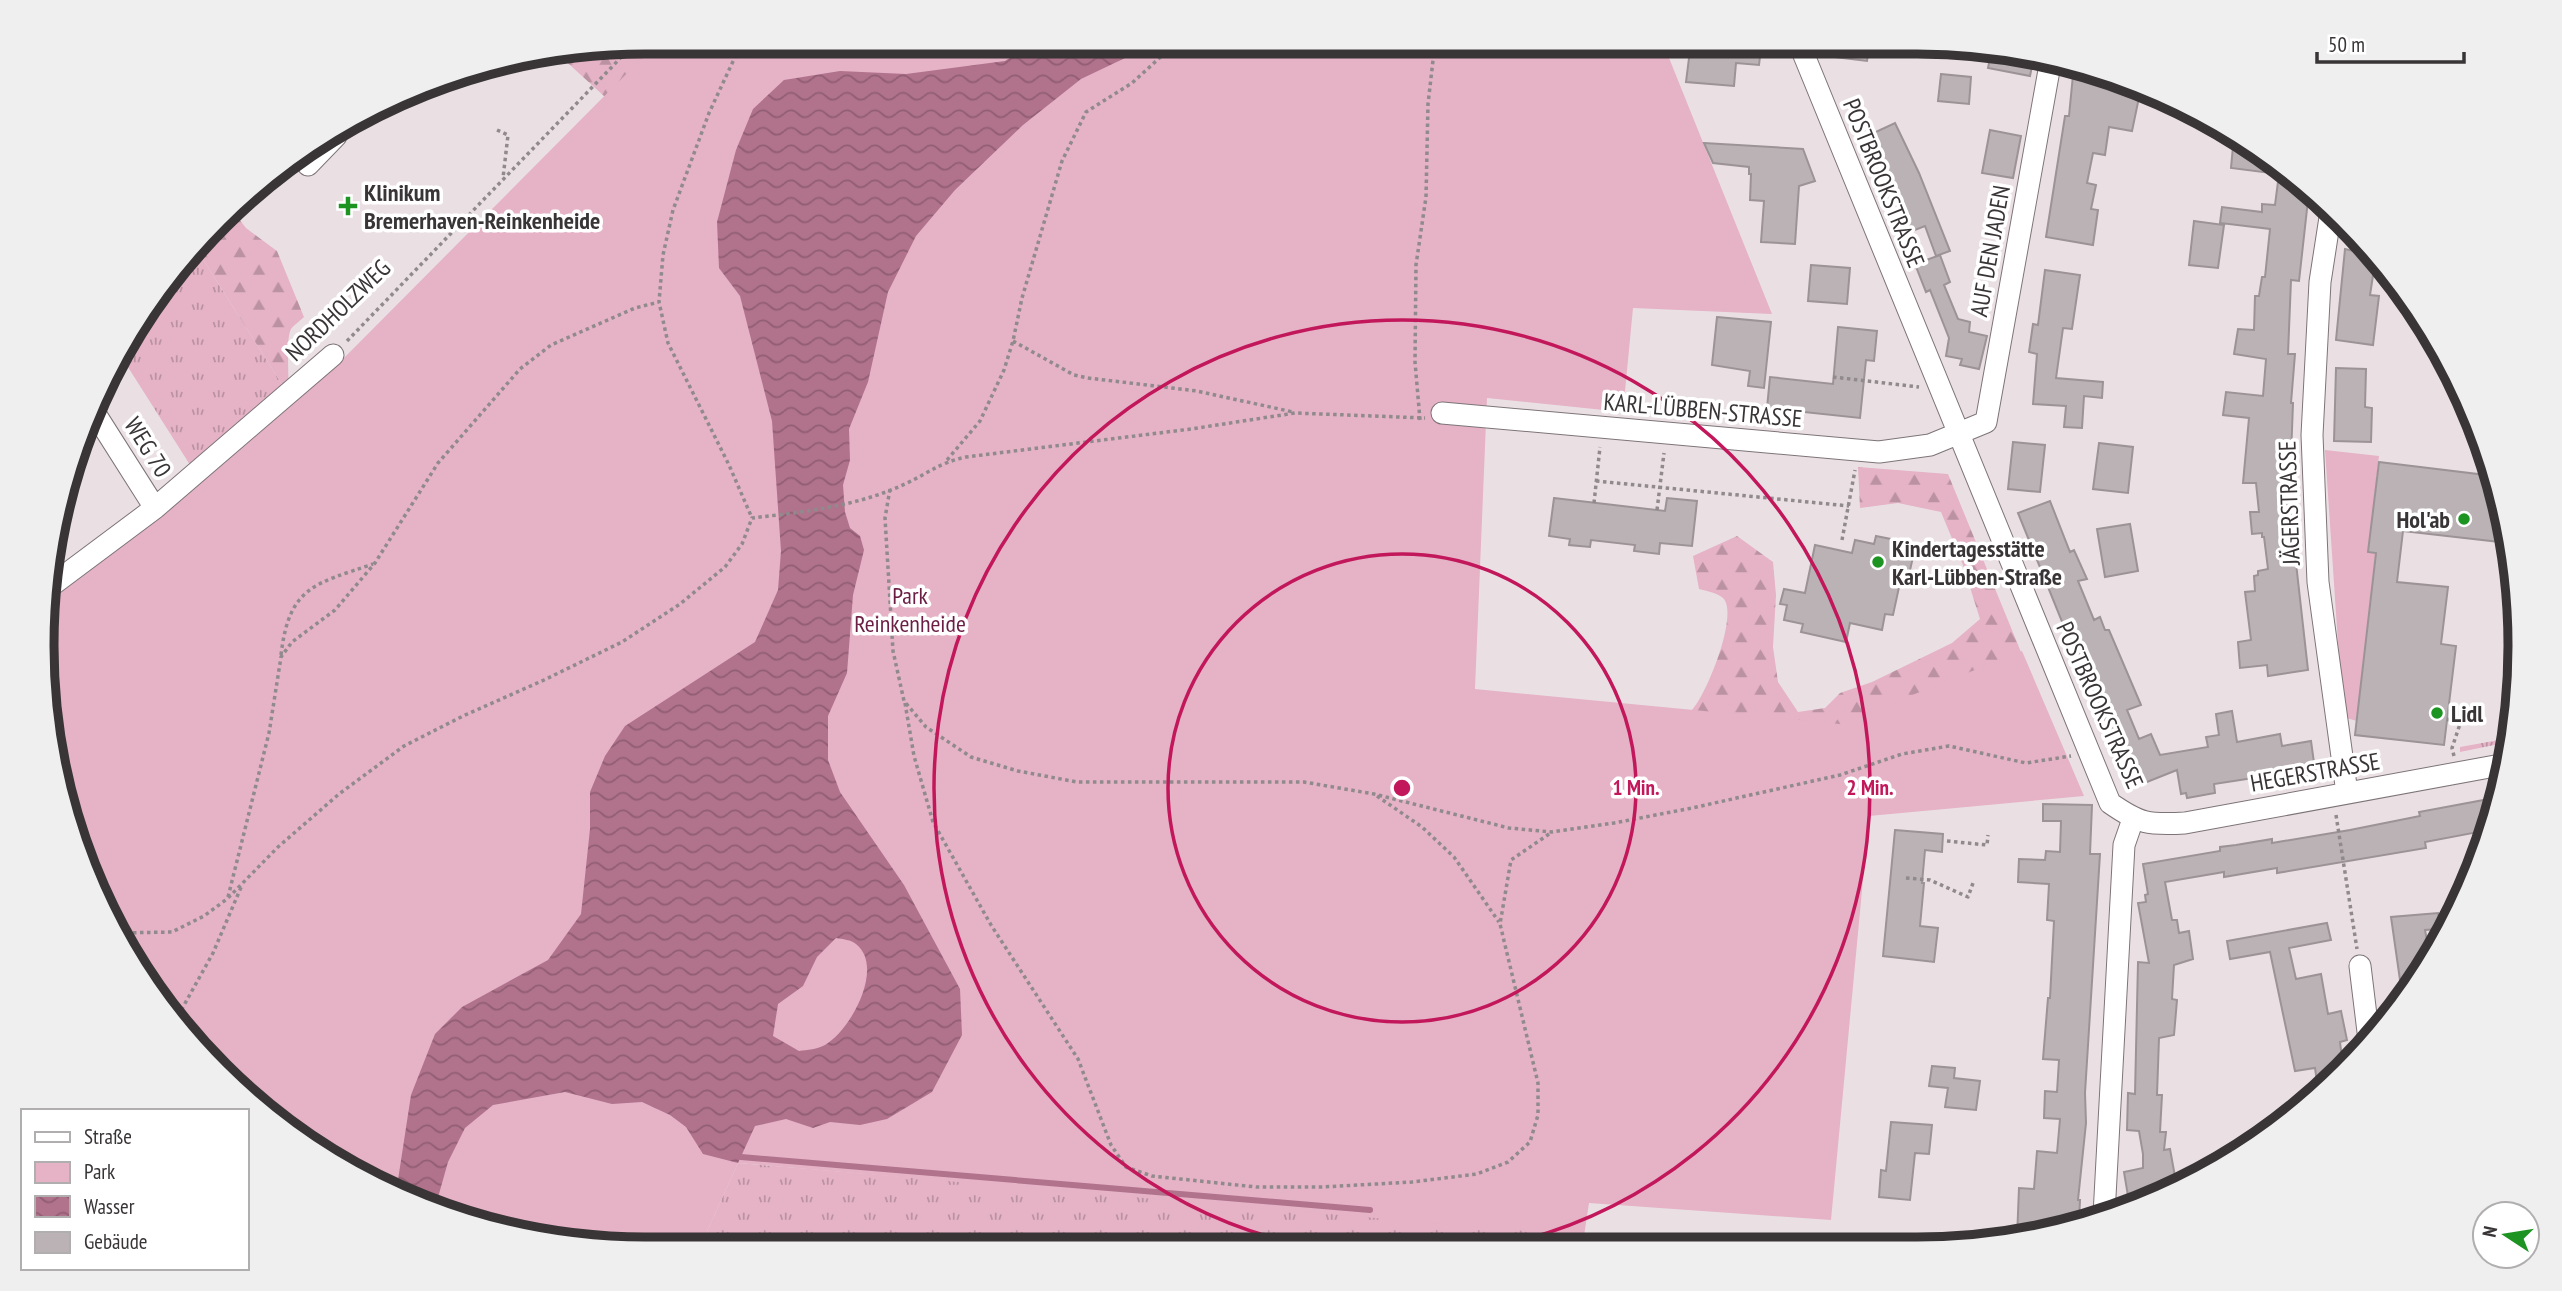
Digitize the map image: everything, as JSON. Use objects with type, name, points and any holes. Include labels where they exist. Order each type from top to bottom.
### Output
[{"type":"street","name":"POSTBROOKSTRASSE","points":[[1803,54],[2088,754],[2110,803],[2133,819],[2124,845],[2104,1206]]},
{"type":"street","name":"AUF DEN JADEN","points":[[1958,434],[1986,422],[2049,70]]},
{"type":"street","points":[[308,165],[321,151]]},
{"type":"street","name":"JÄGERSTRASSE","points":[[2329,222],[2320,282],[2312,435],[2318,582],[2340,794]]},
{"type":"street","name":"NORDHOLZWEG","points":[[58,580],[155,508],[333,355]]},
{"type":"street","name":"KARL-LÜBBEN-STRASSE","points":[[1442,413],[1879,452],[1930,445],[1958,434]]},
{"type":"street","name":"WEG 70","points":[[99,419],[155,508]]},
{"type":"street","name":"HEGERSTRASSE","points":[[2133,819],[2156,825],[2185,822],[2495,766]]},
{"type":"street","points":[[2360,965],[2367,1027]]},
{"type":"path","points":[[129,933],[172,932],[204,916],[227,899],[278,847],[339,794],[404,746],[622,642],[680,604],[725,567],[743,544],[752,518],[729,465],[668,343],[659,302],[663,255],[673,210],[709,113],[738,54]]},
{"type":"path","points":[[752,518],[860,500],[907,483],[946,461],[981,421],[1004,370],[1062,160],[1086,112],[1132,83],[1164,54]]},
{"type":"path","points":[[1420,419],[1415,362],[1416,265],[1426,197],[1428,104],[1434,54]]},
{"type":"path","name":"NORDHOLZWEG","points":[[333,355],[623,55]]},
{"type":"path","points":[[497,130],[508,135],[503,180]]},
{"type":"path","points":[[281,657],[292,642],[335,610],[375,563],[438,463],[520,369],[551,345],[635,308],[659,302]]},
{"type":"path","points":[[1013,341],[1074,375],[1088,379],[1197,391],[1295,413],[1420,419],[1442,413]]},
{"type":"path","points":[[1833,377],[1939,389]]},
{"type":"path","points":[[946,461],[1295,413]]},
{"type":"path","points":[[1594,503],[1602,428]]},
{"type":"path","points":[[1657,510],[1666,433]]},
{"type":"path","points":[[1842,540],[1858,450]]},
{"type":"path","points":[[1596,481],[1849,506]]},
{"type":"path","points":[[890,489],[885,518],[892,652],[914,755],[933,822],[991,925],[1078,1059],[1111,1145],[1126,1167],[1152,1176],[1256,1187],[1322,1187],[1412,1182],[1477,1174],[1508,1162],[1530,1142],[1538,1115],[1538,1083],[1500,924],[1454,857],[1422,827],[1374,794]]},
{"type":"path","points":[[227,899],[269,733],[286,625],[298,601],[314,585],[328,577],[375,563]]},
{"type":"path","points":[[904,701],[926,727],[971,757],[1018,771],[1077,782],[1304,782],[1374,794],[1510,828],[1552,832],[1692,808],[1840,775],[1902,754],[1949,746],[2026,763],[2088,754]]},
{"type":"path","points":[[2447,719],[2462,722],[2452,748],[2456,773]]},
{"type":"path","points":[[2340,794],[2360,965]]},
{"type":"path","points":[[1500,924],[1511,860],[1552,832]]},
{"type":"path","points":[[1947,841],[1987,845],[1988,835]]},
{"type":"path","points":[[1906,878],[1930,880],[1968,897],[1973,883]]},
{"type":"path","points":[[181,1011],[213,953],[243,883]]},
{"type":"green space","name":"Park Reinkenheide","points":[[646,54],[1667,54],[1772,314],[1633,308],[1623,412],[1487,398],[1475,689],[1840,724],[2022,651],[2084,796],[1869,816],[1831,1220],[1589,1203],[1584,1236],[738,1163],[705,1237],[646,1237],[568,1232],[492,1217],[419,1192],[350,1158],[286,1115],[227,1064],[201,1035],[176,1005],[133,941],[99,872],[74,799],[59,723],[54,646],[57,591],[161,512],[340,362]]},
{"type":"green space","points":[[684,54],[627,117],[564,60]]},
{"type":"green space","points":[[238,217],[246,228],[277,251],[304,317],[292,327],[289,334],[288,394],[201,256]]},
{"type":"green space","points":[[201,256],[288,394],[192,468],[126,364],[154,317]]},
{"type":"green space","points":[[2325,450],[2379,456],[2368,552],[2376,553],[2357,721],[2343,717]]},
{"type":"green space","points":[[1858,467],[1948,474],[2078,791],[1660,733],[1691,711],[1697,703],[1712,674],[1727,622],[1724,599],[1699,589],[1693,556],[1737,536],[1773,562],[1776,595],[1773,647],[1778,682],[1798,712],[1825,708],[1840,693],[1872,682],[1952,643],[1980,619],[1963,565],[1941,512],[1898,503],[1860,508]]},
{"type":"green space","points":[[2500,740],[2499,744],[2460,752],[2460,747]]},
{"type":"green space","points":[[738,1163],[1556,1232],[1556,1237],[705,1237]]},
{"type":"water","points":[[1016,54],[1130,54],[1081,79],[1023,125],[955,190],[916,236],[888,292],[868,382],[849,429],[850,460],[843,485],[845,512],[850,528],[860,536],[864,550],[853,595],[847,673],[828,716],[828,760],[840,792],[904,885],[960,989],[962,1035],[932,1092],[887,1119],[860,1125],[830,1122],[813,1128],[786,1119],[755,1126],[738,1163],[703,1154],[686,1127],[670,1115],[642,1102],[612,1104],[565,1092],[493,1105],[465,1128],[448,1162],[438,1199],[419,1192],[398,1182],[411,1095],[435,1034],[462,1007],[548,960],[581,914],[590,829],[590,792],[605,756],[625,726],[755,642],[778,590],[781,551],[772,421],[740,296],[719,268],[717,222],[736,150],[753,109],[784,80],[840,71],[906,74],[1005,61]],"holes":[[[836,938],[849,941],[864,954],[867,967],[861,998],[845,1026],[822,1046],[799,1051],[773,1036],[778,1004],[803,986],[817,957]]]},
{"type":"building","points":[[1690,54],[1760,54],[1759,65],[1736,63],[1734,86],[1686,82]]},
{"type":"building","points":[[1818,54],[1868,54],[1867,61]]},
{"type":"building","points":[[1990,59],[2032,66],[2030,76],[1988,68]]},
{"type":"building","points":[[1941,74],[1971,77],[1969,104],[1938,101]]},
{"type":"building","points":[[2073,75],[2139,98],[2132,131],[2109,127],[2105,155],[2093,153],[2087,183],[2096,185],[2091,209],[2098,210],[2093,245],[2046,237],[2065,116],[2069,116]]},
{"type":"building","points":[[1895,123],[1919,173],[1950,251],[1936,256],[1925,226],[1907,233],[1894,195],[1867,136]]},
{"type":"building","points":[[1990,130],[2021,136],[2013,178],[1982,173]]},
{"type":"building","points":[[1704,143],[1803,149],[1815,181],[1799,186],[1795,244],[1761,242],[1764,201],[1750,200],[1749,167],[1713,163]]},
{"type":"building","points":[[2233,146],[2272,173],[2231,168]]},
{"type":"building","points":[[2278,178],[2308,203],[2299,281],[2291,280],[2288,354],[2295,354],[2290,483],[2287,483],[2308,670],[2268,676],[2267,665],[2240,668],[2238,642],[2251,640],[2245,592],[2255,591],[2254,576],[2258,575],[2258,571],[2268,569],[2264,537],[2262,533],[2252,534],[2250,512],[2259,512],[2256,483],[2243,483],[2249,418],[2223,415],[2226,392],[2263,396],[2266,359],[2234,354],[2238,329],[2254,330],[2255,296],[2259,296],[2262,277],[2265,277],[2270,229],[2220,223],[2222,207],[2262,212],[2262,204],[2275,205]]},
{"type":"building","points":[[2194,221],[2224,225],[2218,268],[2189,265]]},
{"type":"building","points":[[2345,249],[2357,252],[2374,271],[2370,295],[2379,296],[2373,345],[2336,340]]},
{"type":"building","points":[[1940,255],[1950,282],[1944,285],[1958,319],[1970,322],[1969,332],[1987,336],[1979,369],[1960,365],[1962,359],[1946,356],[1949,338],[1930,290],[1926,292],[1915,264]]},
{"type":"building","points":[[1811,265],[1850,268],[1847,304],[1808,301]]},
{"type":"building","points":[[2045,270],[2080,275],[2072,329],[2063,328],[2056,378],[2103,382],[2102,398],[2084,396],[2082,428],[2064,427],[2066,406],[2033,404],[2037,354],[2029,352],[2033,324],[2038,325]]},
{"type":"building","points":[[1717,317],[1771,322],[1764,388],[1748,386],[1750,371],[1712,365]]},
{"type":"building","points":[[1838,327],[1877,331],[1874,361],[1866,360],[1860,418],[1767,408],[1770,377],[1833,384]]},
{"type":"building","points":[[2336,368],[2366,369],[2365,407],[2372,408],[2371,442],[2334,441]]},
{"type":"building","points":[[2013,442],[2045,445],[2040,492],[2008,489]]},
{"type":"building","points":[[2099,443],[2133,447],[2128,493],[2093,489]]},
{"type":"building","points":[[2379,462],[2482,475],[2498,542],[2403,531],[2397,582],[2448,587],[2441,644],[2456,646],[2444,745],[2355,735],[2376,553],[2368,552]]},
{"type":"building","points":[[1554,498],[1665,511],[1667,498],[1697,501],[1692,546],[1660,543],[1659,554],[1634,551],[1635,545],[1591,540],[1590,547],[1569,545],[1570,539],[1549,536]]},
{"type":"building","points":[[2050,501],[2070,552],[2074,550],[2087,579],[2078,581],[2094,620],[2100,617],[2105,630],[2109,630],[2141,705],[2127,710],[2139,739],[2151,734],[2160,755],[2208,747],[2206,737],[2219,735],[2216,714],[2232,711],[2237,742],[2280,734],[2282,746],[2311,741],[2316,777],[2287,781],[2286,773],[2214,784],[2215,793],[2187,798],[2186,793],[2181,794],[2177,770],[2137,786],[2115,733],[2108,736],[2018,513]]},
{"type":"building","points":[[2130,524],[2138,571],[2105,577],[2097,529]]},
{"type":"building","points":[[1876,536],[1916,544],[1908,579],[1901,578],[1893,615],[1885,614],[1882,630],[1850,623],[1846,642],[1801,632],[1803,624],[1784,620],[1787,605],[1780,604],[1784,589],[1805,593],[1815,545],[1852,553],[1855,540],[1874,544]]},
{"type":"building","points":[[2488,799],[2477,832],[2425,842],[2426,848],[2277,873],[2277,868],[2224,877],[2224,872],[2165,882],[2172,920],[2177,920],[2179,933],[2189,931],[2193,959],[2174,965],[2172,999],[2177,1000],[2174,1035],[2159,1038],[2157,1095],[2162,1095],[2160,1132],[2166,1132],[2164,1150],[2170,1149],[2175,1177],[2128,1197],[2124,1172],[2143,1168],[2139,1131],[2127,1130],[2128,1093],[2135,1094],[2138,962],[2149,963],[2138,903],[2146,902],[2145,895],[2148,894],[2143,864],[2220,851],[2220,847],[2272,839],[2272,843],[2350,830],[2420,816],[2419,812]]},
{"type":"building","points":[[2043,804],[2092,805],[2090,854],[2100,854],[2085,1093],[2086,1123],[2078,1200],[2079,1214],[2017,1228],[2019,1188],[2034,1189],[2037,1151],[2057,1153],[2060,1119],[2044,1118],[2045,1091],[2057,1092],[2059,1060],[2043,1059],[2050,998],[2054,921],[2047,920],[2049,884],[2018,882],[2019,859],[2045,860],[2046,851],[2060,852],[2061,821],[2043,821]]},
{"type":"building","points":[[1895,830],[1943,834],[1942,852],[1925,850],[1922,883],[1920,926],[1938,928],[1934,962],[1883,956]]},
{"type":"building","points":[[2438,913],[2439,922],[2435,929],[2425,930],[2427,943],[2401,984],[2391,917]]},
{"type":"building","points":[[2327,923],[2331,940],[2289,948],[2296,979],[2321,974],[2328,1014],[2341,1011],[2347,1040],[2340,1042],[2342,1056],[2317,1080],[2315,1068],[2295,1071],[2270,952],[2230,959],[2227,941]]},
{"type":"building","points":[[1932,1066],[1955,1068],[1954,1078],[1980,1081],[1976,1110],[1945,1107],[1948,1088],[1929,1086]]},
{"type":"building","points":[[1891,1122],[1932,1125],[1929,1154],[1915,1153],[1910,1200],[1879,1197],[1881,1170],[1886,1171]]},
{"type":"waterway","points":[[741,1157],[1370,1210]]},
{"type":"place","name":"Klinikum Bremerhaven-Reinkenheide","points":[[348,206]]},
{"type":"place","name":"Hol'ab","points":[[2464,519]]},
{"type":"place","name":"Kindertagesstätte Karl-Lübben-Straße","points":[[1878,562]]},
{"type":"place","name":"Lidl","points":[[2437,713]]}]
